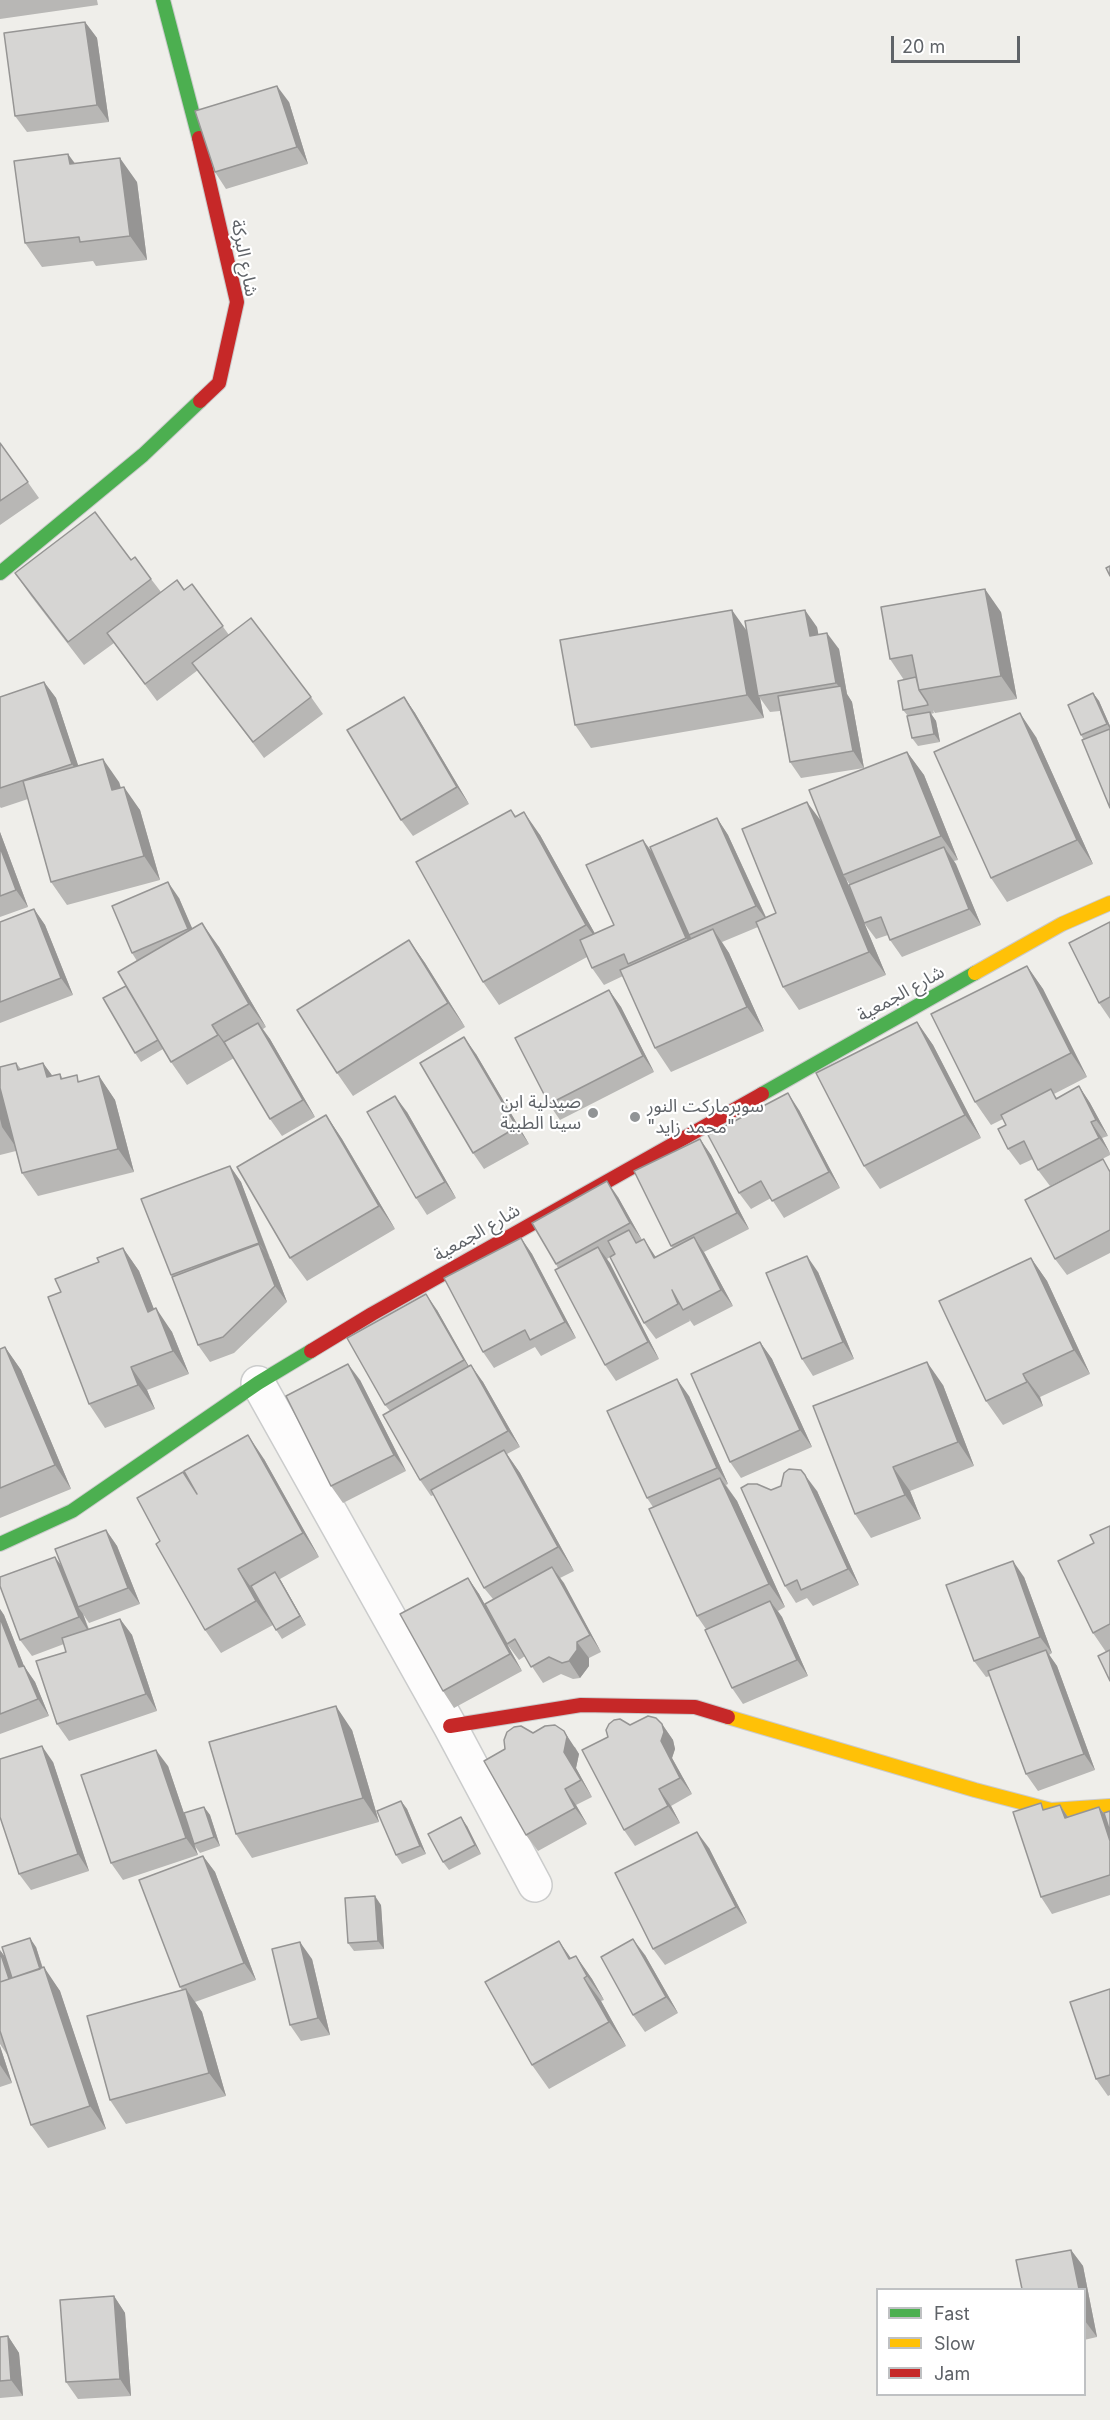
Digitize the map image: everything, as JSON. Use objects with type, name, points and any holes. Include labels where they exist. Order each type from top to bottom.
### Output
[{"type":"street","name":"شارع البركة","points":[[0,573],[143,455],[219,383],[237,302],[192,107],[163,0]]},
{"type":"street","name":"شارع الجمعية","points":[[0,1544],[72,1511],[258,1383],[372,1314],[1062,924],[1110,903]]},
{"type":"street","points":[[258,1383],[450,1726],[535,1885]]},
{"type":"street","points":[[450,1726],[581,1705],[695,1707],[975,1790],[1051,1810],[1110,1806]]},
{"type":"building","points":[[85,22],[97,105],[15,116],[4,33]]},
{"type":"building","points":[[277,86],[297,147],[215,172],[195,111]]},
{"type":"building","points":[[68,154],[70,164],[120,158],[130,236],[80,242],[79,237],[25,243],[14,161]]},
{"type":"building","points":[[0,443],[28,482],[0,501]]},
{"type":"building","points":[[95,512],[131,560],[135,557],[151,579],[68,642],[15,573]]},
{"type":"building","points":[[177,580],[184,590],[192,584],[223,626],[145,684],[107,633]]},
{"type":"building","points":[[985,589],[1001,676],[919,690],[912,655],[890,659],[881,607]]},
{"type":"building","points":[[732,610],[747,695],[575,725],[560,640]]},
{"type":"building","points":[[805,610],[810,636],[827,633],[836,683],[758,696],[745,621]]},
{"type":"building","points":[[251,618],[311,697],[253,742],[192,663]]},
{"type":"building","points":[[916,677],[919,690],[928,705],[903,710],[898,681]]},
{"type":"building","points":[[44,682],[72,764],[0,788],[0,697]]},
{"type":"building","points":[[841,686],[853,751],[790,762],[778,696]]},
{"type":"building","points":[[1093,693],[1107,724],[1081,735],[1068,705]]},
{"type":"building","points":[[404,697],[457,787],[401,820],[347,730]]},
{"type":"building","points":[[930,712],[934,734],[912,738],[907,716]]},
{"type":"building","points":[[1020,713],[1077,840],[991,878],[934,752]]},
{"type":"building","points":[[1110,729],[1110,808],[1082,740]]},
{"type":"building","points":[[907,752],[941,836],[843,875],[809,790]]},
{"type":"building","points":[[103,759],[112,790],[124,787],[144,856],[51,882],[23,781]]},
{"type":"building","points":[[807,802],[869,952],[783,987],[756,922],[776,913],[742,829]]},
{"type":"building","points":[[511,810],[515,817],[524,812],[586,925],[483,982],[416,862]]},
{"type":"building","points":[[717,818],[756,906],[689,935],[650,847]]},
{"type":"building","points":[[643,840],[686,938],[628,964],[624,954],[592,968],[580,940],[614,925],[586,865]]},
{"type":"building","points":[[0,847],[16,890],[0,896]]},
{"type":"building","points":[[944,847],[969,909],[890,940],[881,917],[864,923],[849,885]]},
{"type":"building","points":[[168,882],[188,929],[132,953],[112,906]]},
{"type":"building","points":[[34,909],[61,978],[0,1002],[0,922]]},
{"type":"building","points":[[1110,922],[1110,997],[1099,1003],[1069,943]]},
{"type":"building","points":[[202,923],[249,1004],[212,1025],[218,1035],[171,1062],[118,972]]},
{"type":"building","points":[[713,929],[747,1007],[655,1048],[620,970]]},
{"type":"building","points":[[409,940],[448,1003],[337,1073],[297,1010]]},
{"type":"building","points":[[1027,966],[1071,1053],[975,1102],[931,1014]]},
{"type":"building","points":[[126,986],[158,1040],[135,1053],[103,998]]},
{"type":"building","points":[[609,990],[643,1056],[549,1104],[515,1038]]},
{"type":"building","points":[[917,1022],[965,1115],[864,1166],[816,1073]]},
{"type":"building","points":[[258,1023],[303,1100],[270,1119],[224,1042]]},
{"type":"building","points":[[464,1037],[517,1127],[473,1153],[420,1063]]},
{"type":"building","points":[[16,1063],[18,1070],[43,1063],[47,1077],[60,1074],[61,1079],[77,1075],[78,1082],[99,1076],[118,1149],[22,1173],[0,1088],[0,1067]]},
{"type":"building","points":[[1079,1086],[1096,1120],[1091,1122],[1099,1138],[1038,1170],[1024,1141],[1008,1149],[998,1129],[1006,1125],[1001,1115],[1051,1089],[1056,1099]]},
{"type":"building","points":[[788,1093],[829,1172],[772,1201],[761,1181],[739,1193],[708,1135]]},
{"type":"building","points":[[395,1096],[445,1182],[416,1198],[367,1112]]},
{"type":"building","points":[[326,1115],[379,1206],[290,1258],[237,1167]]},
{"type":"building","points":[[700,1139],[737,1213],[671,1246],[634,1171]]},
{"type":"building","points":[[1103,1159],[1110,1172],[1110,1230],[1055,1259],[1025,1200]]},
{"type":"building","points":[[230,1166],[259,1243],[171,1275],[141,1199]]},
{"type":"building","points":[[607,1181],[630,1223],[556,1264],[532,1223]]},
{"type":"building","points":[[629,1230],[636,1243],[644,1239],[654,1258],[694,1237],[721,1290],[683,1310],[672,1290],[678,1304],[644,1323],[610,1257],[615,1254],[608,1241]]},
{"type":"building","points":[[521,1238],[565,1322],[530,1340],[525,1330],[483,1352],[444,1278]]},
{"type":"building","points":[[259,1244],[275,1286],[223,1337],[198,1345],[172,1277]]},
{"type":"building","points":[[598,1247],[648,1342],[605,1365],[555,1270]]},
{"type":"building","points":[[123,1248],[148,1312],[156,1308],[173,1351],[131,1367],[138,1385],[89,1404],[48,1297],[61,1292],[55,1279],[99,1262],[97,1258]]},
{"type":"building","points":[[807,1256],[843,1342],[802,1359],[766,1273]]},
{"type":"building","points":[[1031,1258],[1074,1350],[1023,1374],[1027,1382],[986,1401],[939,1301]]},
{"type":"building","points":[[426,1294],[464,1360],[385,1405],[347,1338]]},
{"type":"building","points":[[760,1342],[800,1430],[730,1462],[691,1374]]},
{"type":"building","points":[[5,1347],[55,1465],[0,1488],[0,1349]]},
{"type":"building","points":[[927,1362],[958,1442],[893,1467],[905,1495],[855,1514],[813,1406]]},
{"type":"building","points":[[348,1364],[394,1455],[331,1486],[286,1396]]},
{"type":"building","points":[[471,1365],[508,1431],[420,1480],[383,1415]]},
{"type":"building","points":[[677,1379],[717,1468],[647,1498],[607,1411]]},
{"type":"building","points":[[248,1435],[303,1533],[238,1569],[256,1601],[205,1630],[156,1544],[160,1541],[137,1498],[183,1472],[197,1494],[184,1471]]},
{"type":"building","points":[[504,1450],[558,1547],[484,1588],[431,1490]]},
{"type":"building","points":[[789,1469],[801,1470],[805,1475],[848,1569],[801,1590],[797,1580],[785,1586],[741,1488],[748,1484],[757,1484],[771,1490],[781,1486],[784,1473]]},
{"type":"building","points":[[720,1478],[769,1584],[697,1616],[649,1509]]},
{"type":"building","points":[[1110,1526],[1110,1624],[1093,1633],[1058,1561],[1094,1543],[1090,1535]]},
{"type":"building","points":[[106,1530],[128,1588],[78,1607],[55,1549]]},
{"type":"building","points":[[55,1557],[79,1617],[20,1640],[0,1586],[0,1577]]},
{"type":"building","points":[[1013,1561],[1040,1637],[974,1661],[946,1585]]},
{"type":"building","points":[[552,1567],[590,1635],[577,1642],[577,1650],[569,1661],[562,1663],[549,1657],[531,1667],[515,1639],[507,1644],[485,1604]]},
{"type":"building","points":[[275,1572],[300,1616],[276,1630],[251,1586]]},
{"type":"building","points":[[468,1578],[510,1654],[443,1691],[400,1614]]},
{"type":"building","points":[[770,1601],[797,1660],[732,1688],[705,1630]]},
{"type":"building","points":[[0,1618],[19,1667],[24,1666],[38,1699],[0,1714]]},
{"type":"building","points":[[120,1619],[146,1694],[57,1724],[36,1661],[66,1652],[62,1638]]},
{"type":"building","points":[[1046,1650],[1084,1754],[1026,1774],[988,1671]]},
{"type":"building","points":[[1110,1650],[1110,1681],[1098,1656]]},
{"type":"building","points":[[336,1706],[363,1798],[236,1834],[209,1742]]},
{"type":"building","points":[[648,1716],[656,1718],[662,1724],[664,1732],[661,1741],[680,1778],[659,1789],[668,1806],[624,1830],[582,1750],[608,1737],[606,1730],[614,1720],[620,1719],[630,1725]]},
{"type":"building","points":[[555,1725],[564,1731],[567,1737],[564,1752],[581,1780],[565,1789],[575,1808],[526,1835],[484,1761],[505,1749],[504,1740],[507,1732],[514,1727],[521,1726],[533,1733],[545,1726]]},
{"type":"building","points":[[42,1746],[78,1854],[19,1874],[0,1817],[0,1759]]},
{"type":"building","points":[[156,1750],[186,1838],[111,1863],[81,1775]]},
{"type":"building","points":[[401,1801],[420,1846],[396,1855],[377,1811]]},
{"type":"building","points":[[1041,1803],[1043,1810],[1060,1805],[1065,1818],[1099,1807],[1110,1841],[1110,1875],[1041,1897],[1013,1812]]},
{"type":"building","points":[[204,1807],[214,1837],[194,1844],[184,1813]]},
{"type":"building","points":[[1110,1811],[1110,1832],[1104,1813]]},
{"type":"building","points":[[461,1817],[475,1845],[443,1862],[428,1834]]},
{"type":"building","points":[[697,1832],[736,1907],[653,1949],[615,1873]]},
{"type":"building","points":[[203,1856],[244,1963],[180,1987],[139,1880]]},
{"type":"building","points":[[375,1896],[378,1941],[348,1943],[345,1898]]},
{"type":"building","points":[[30,1938],[40,1969],[12,1978],[2,1947]]},
{"type":"building","points":[[633,1939],[666,1997],[633,2015],[601,1957]]},
{"type":"building","points":[[559,1941],[569,1959],[576,1956],[587,1976],[584,1978],[609,2022],[532,2065],[485,1982]]},
{"type":"building","points":[[300,1942],[318,2018],[290,2025],[272,1949]]},
{"type":"building","points":[[0,1952],[9,1979],[0,1982]]},
{"type":"building","points":[[44,1967],[90,2106],[31,2125],[0,2031],[0,1982]]},
{"type":"building","points":[[186,1989],[209,2073],[110,2100],[87,2016]]},
{"type":"building","points":[[1110,1989],[1110,2075],[1096,2079],[1070,2002]]},
{"type":"building","points":[[1071,2250],[1079,2288],[1022,2288],[1016,2260]]},
{"type":"building","points":[[114,2296],[120,2379],[66,2382],[60,2300]]},
{"type":"building","points":[[8,2336],[11,2380],[0,2381],[0,2337]]},
{"type":"traffic: fast","points":[[163,0],[199,138]]},
{"type":"traffic: fast","points":[[0,573],[143,455],[200,401]]},
{"type":"traffic: fast","points":[[762,1094],[975,973]]},
{"type":"traffic: fast","points":[[0,1544],[72,1511],[258,1383],[311,1351]]},
{"type":"traffic: slow","points":[[975,973],[1062,924],[1110,903]]},
{"type":"traffic: slow","points":[[728,1717],[975,1790],[1051,1810],[1110,1806]]},
{"type":"traffic: jam","points":[[199,138],[237,302],[219,383],[200,401]]},
{"type":"traffic: jam","points":[[311,1351],[372,1314],[762,1094]]},
{"type":"traffic: jam","points":[[450,1726],[581,1705],[695,1707],[728,1717]]},
{"type":"place","name":"صيدلية ابن سينا الطبية","points":[[593,1113]]},
{"type":"place","name":"سوبرماركت النور \"محمد زايد\"","points":[[635,1117]]}]
